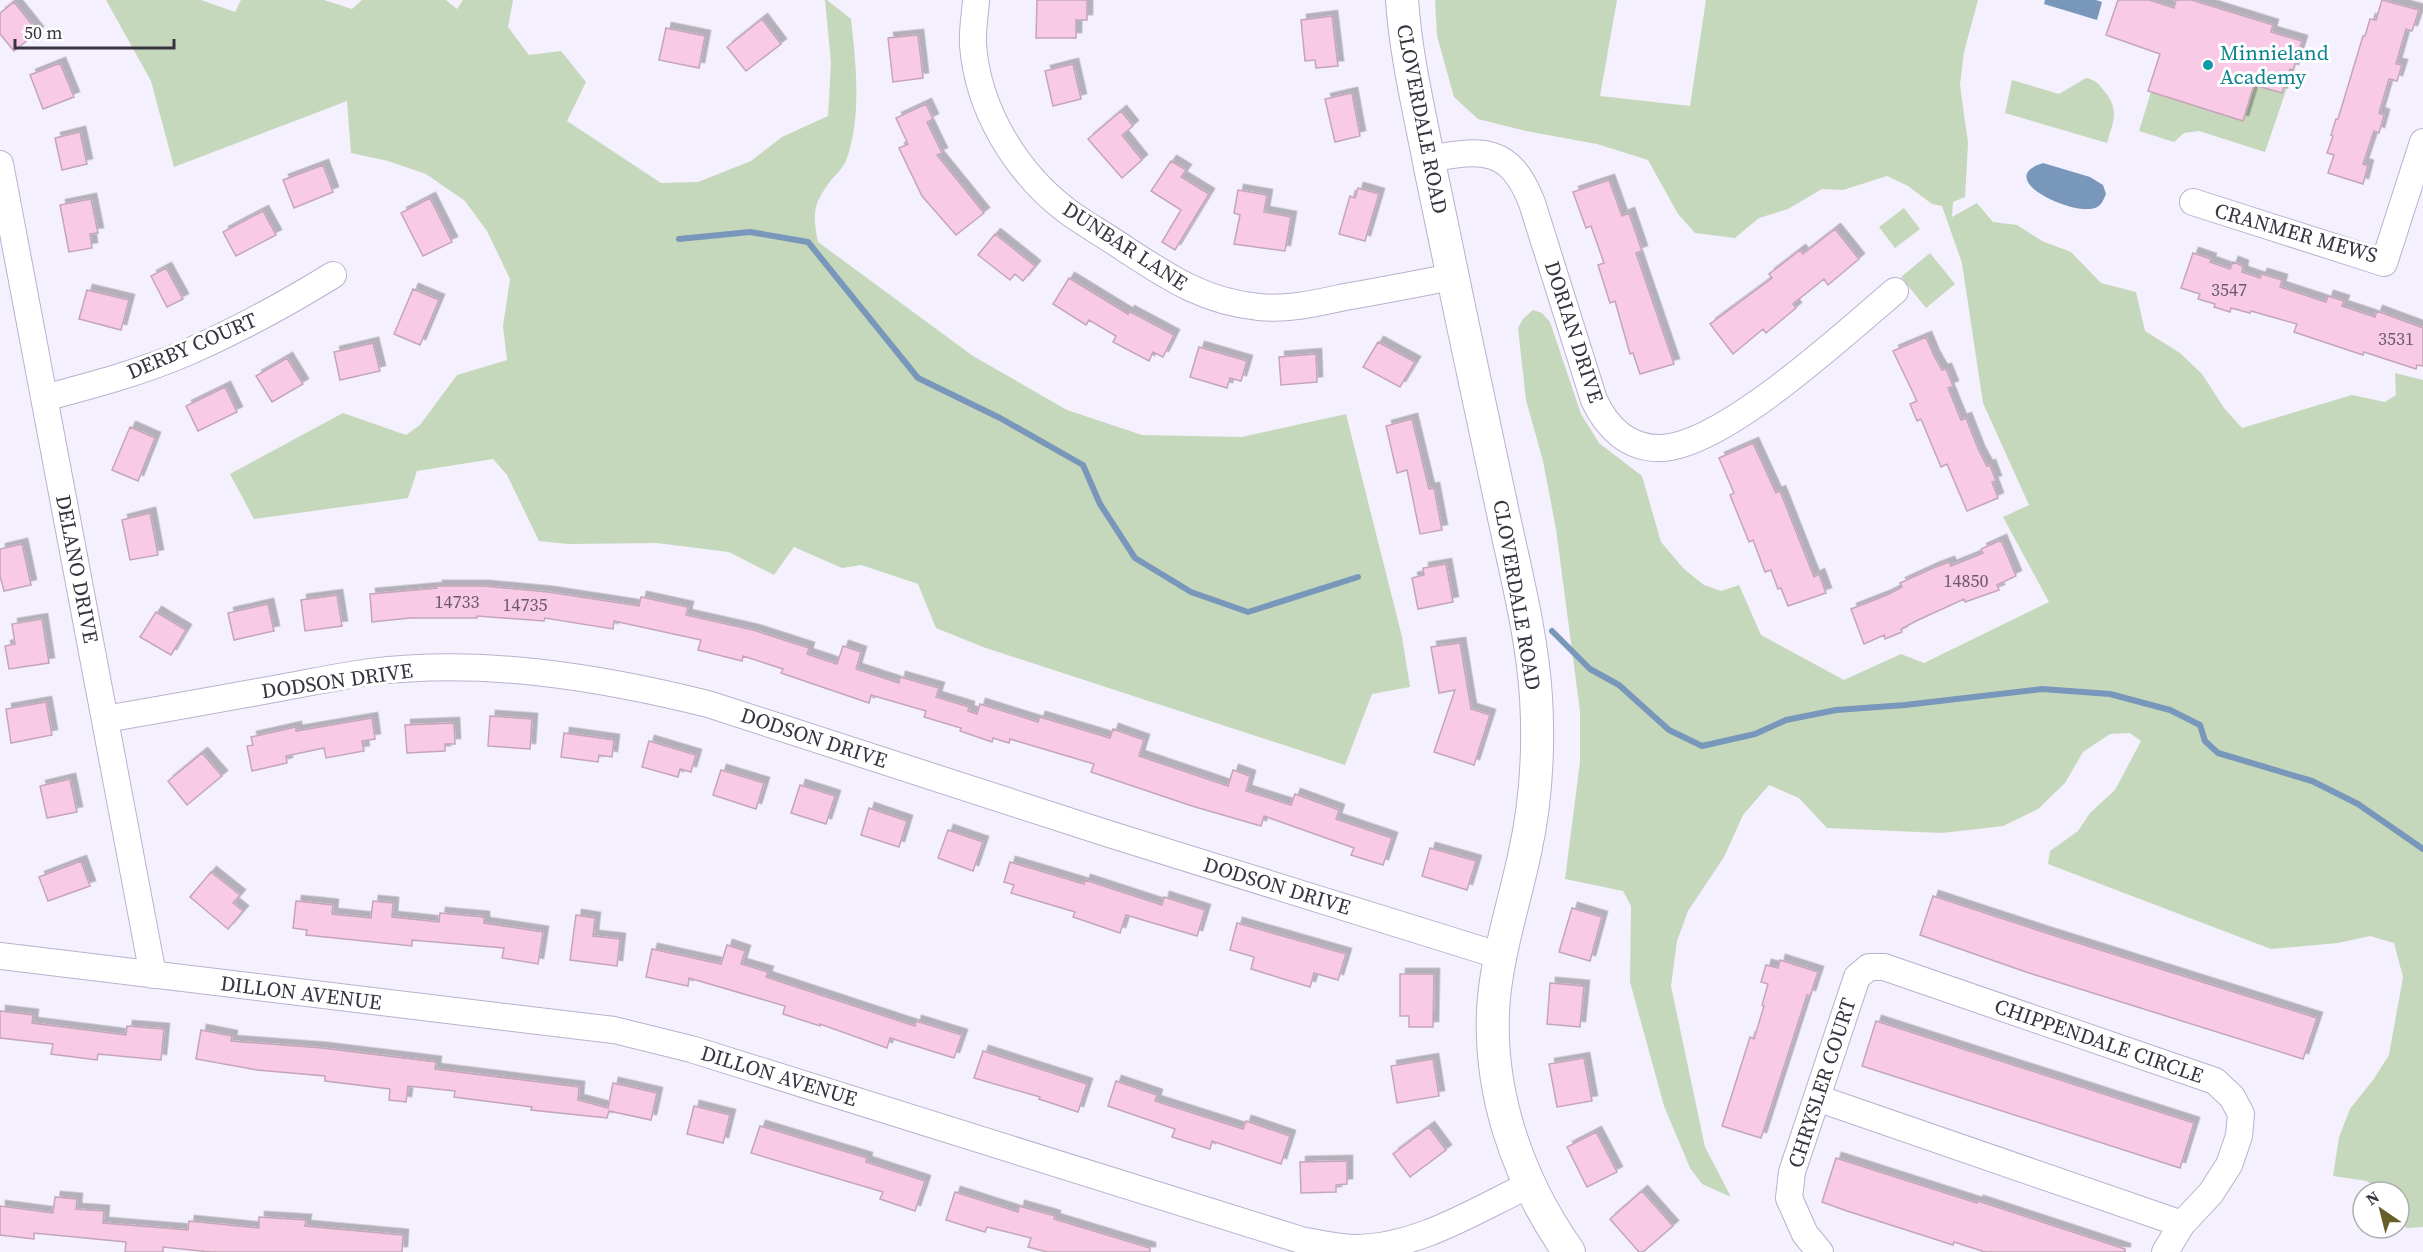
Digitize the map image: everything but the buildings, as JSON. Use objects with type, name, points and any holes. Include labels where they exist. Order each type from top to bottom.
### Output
[{"type":"street","name":"DUNBAR LANE","points":[[975,0],[973,44],[984,97],[1000,134],[1019,163],[1041,188],[1067,211],[1176,282],[1205,296],[1236,304],[1294,307],[1452,277]]},
{"type":"street","name":"CLOVERDALE ROAD","points":[[1401,0],[1404,43],[1520,591],[1536,698],[1536,763],[1531,817],[1494,997],[1493,1045],[1498,1085],[1509,1133],[1529,1185],[1544,1214],[1569,1252]]},
{"type":"street","name":"CRANMER MEWS","points":[[2193,202],[2384,263],[2423,142]]},
{"type":"street","name":"DORIAN DRIVE","points":[[1429,159],[1473,152],[1483,153],[1507,163],[1521,178],[1532,203],[1594,400],[1609,425],[1636,444],[1652,448],[1676,446],[1718,428],[1782,385],[1895,291]]},
{"type":"street","name":"DELANO DRIVE","points":[[0,164],[153,975]]},
{"type":"street","name":"DERBY COURT","points":[[44,398],[110,381],[187,352],[250,323],[333,275]]},
{"type":"street","name":"DODSON DRIVE","points":[[105,719],[371,672],[439,668],[507,670],[575,676],[708,704],[1109,834],[1501,956]]},
{"type":"street","name":"DILLON AVENUE","points":[[0,956],[580,1026],[649,1038],[747,1066],[1301,1240],[1356,1250],[1399,1243],[1422,1236],[1529,1185]]},
{"type":"street","name":"CHIPPENDALE CIRCLE","points":[[1857,977],[1869,967],[1884,967],[2215,1081],[2232,1096],[2241,1114],[2239,1136],[2229,1165],[2217,1184],[2182,1224],[2165,1252]]},
{"type":"street","name":"CHRYSLER COURT","points":[[1820,1252],[1805,1234],[1790,1198],[1791,1172],[1857,977]]},
{"type":"street","points":[[1817,1098],[2182,1224]]},
{"type":"green space","points":[[106,0],[201,0],[235,12],[241,0],[324,0],[352,9],[362,0],[446,0],[457,9],[463,0],[513,0],[508,27],[529,55],[561,51],[586,82],[567,121],[661,183],[698,182],[751,161],[782,137],[828,116],[831,63],[825,0],[827,0],[851,19],[856,73],[856,109],[846,161],[821,195],[816,209],[815,223],[818,242],[973,356],[1067,410],[1142,435],[1242,437],[1346,414],[1402,637],[1410,687],[1372,694],[1345,765],[983,647],[936,628],[918,584],[861,565],[842,568],[794,547],[774,575],[729,552],[657,543],[569,544],[539,541],[507,475],[493,459],[417,471],[408,498],[254,519],[230,474],[343,413],[406,435],[420,425],[457,375],[507,360],[503,326],[510,279],[487,231],[465,201],[426,174],[388,161],[351,153],[347,101],[174,167],[151,81]]},
{"type":"green space","points":[[1435,0],[1617,0],[1600,96],[1690,106],[1706,0],[1978,0],[1964,52],[1960,85],[1968,143],[1965,197],[1953,202],[1952,217],[1977,203],[1993,222],[2017,225],[2042,241],[2071,252],[2101,283],[2136,292],[2145,331],[2180,353],[2202,374],[2224,408],[2242,428],[2352,395],[2385,402],[2396,395],[2395,373],[2423,380],[2423,1227],[2411,1228],[2411,1180],[2360,1180],[2333,1176],[2339,1137],[2350,1109],[2389,1055],[2403,977],[2394,943],[2370,936],[2338,943],[2271,949],[2048,864],[2050,851],[2078,831],[2090,813],[2115,790],[2141,741],[2130,733],[2110,734],[2083,752],[2065,783],[2038,809],[2003,826],[1942,833],[1827,828],[1799,798],[1769,785],[1743,815],[1724,857],[1688,911],[1677,941],[1671,986],[1705,1147],[1731,1197],[1702,1184],[1690,1168],[1664,1106],[1630,982],[1631,906],[1623,891],[1565,879],[1580,762],[1580,711],[1556,529],[1543,461],[1526,400],[1518,328],[1523,319],[1533,310],[1542,313],[1550,322],[1581,414],[1599,443],[1642,476],[1661,542],[1684,569],[1704,585],[1721,591],[1739,585],[1761,635],[1844,680],[1901,654],[1924,663],[2049,602],[2003,517],[2029,505],[1983,403],[1962,263],[1942,206],[1932,204],[1908,186],[1887,176],[1843,190],[1822,189],[1788,209],[1759,218],[1735,238],[1695,233],[1678,214],[1648,160],[1597,144],[1526,131],[1478,119],[1454,97],[1437,36]]},
{"type":"green space","points":[[2262,60],[2293,70],[2265,152],[2199,131],[2184,133],[2174,142],[2139,131],[2151,92],[2243,121]],"holes":[[[2289,72],[2282,93],[2260,86]]]},
{"type":"green space","points":[[2086,78],[2099,85],[2110,99],[2114,111],[2107,143],[2005,113],[2012,80],[2059,94]]},
{"type":"green space","points":[[1904,208],[1920,229],[1895,248],[1879,227]]},
{"type":"green space","points":[[1930,253],[1955,284],[1926,308],[1901,277]]},
{"type":"water","points":[[2045,0],[2102,2],[2097,20],[2044,4]]},
{"type":"water","points":[[2043,163],[2090,177],[2103,185],[2106,194],[2102,203],[2095,208],[2070,207],[2042,194],[2031,186],[2027,178],[2030,170]]},
{"type":"waterway","points":[[679,239],[750,232],[808,242],[918,378],[1000,418],[1083,465],[1100,504],[1135,558],[1191,592],[1248,612],[1358,577]]},
{"type":"waterway","points":[[1552,631],[1590,669],[1619,685],[1669,730],[1702,746],[1755,734],[1786,720],[1836,710],[1905,705],[2042,689],[2110,694],[2170,710],[2200,725],[2205,741],[2218,753],[2312,781],[2358,804],[2423,849]]},
{"type":"place","name":"Minnieland Academy","points":[[2208,65]]}]
